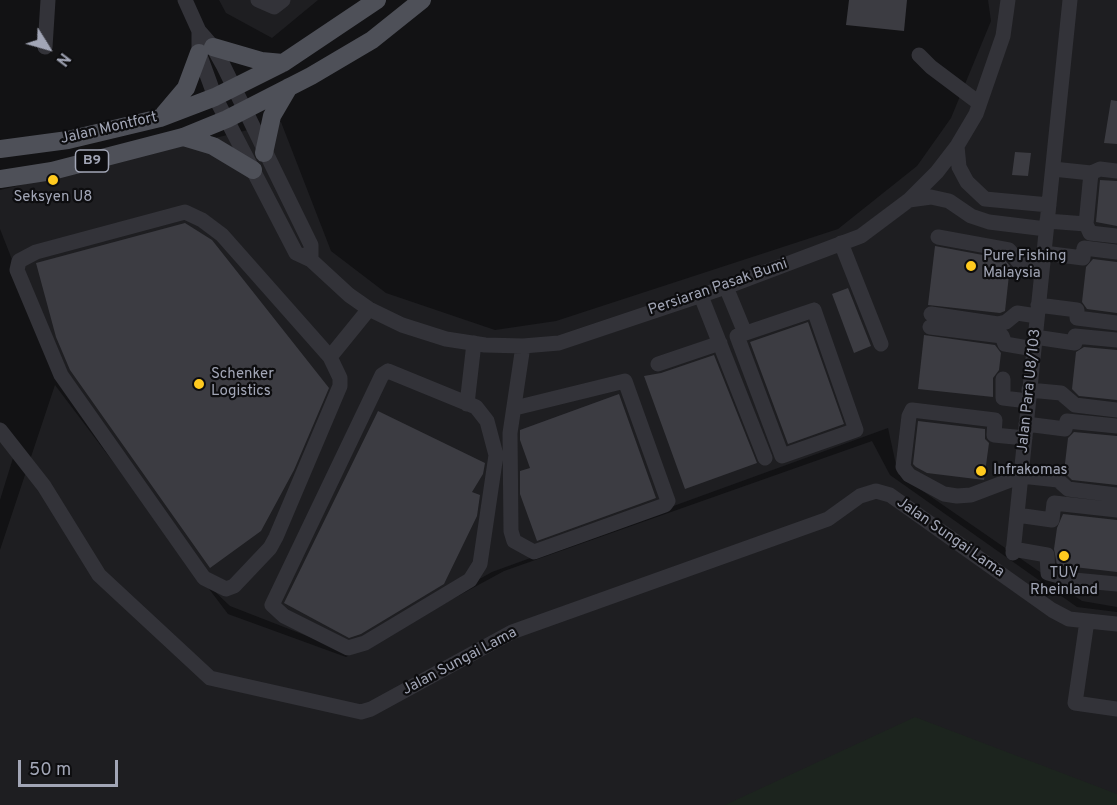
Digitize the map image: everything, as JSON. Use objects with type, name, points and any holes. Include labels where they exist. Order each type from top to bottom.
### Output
[{"type":"main road","name":"Jalan Montfort","points":[[0,149],[68,140],[160,118],[215,97],[283,63],[356,17],[377,0]]},
{"type":"main road","name":"Jalan Montfort","points":[[0,179],[52,171],[183,137],[227,119],[372,40],[422,0]]},
{"type":"main road","points":[[160,118],[186,88],[206,50],[283,63]]},
{"type":"main road","points":[[264,153],[272,116],[289,87]]},
{"type":"main road","points":[[183,137],[213,146],[253,170]]},
{"type":"street","points":[[45,47],[48,0]]},
{"type":"street","points":[[185,0],[206,50],[233,89],[311,245],[311,260]]},
{"type":"street","points":[[258,0],[274,7],[283,0]]},
{"type":"street","name":"Persiaran Pasak Bumi","points":[[206,50],[215,97],[296,253],[311,260],[349,295],[369,309],[402,325],[446,339],[523,346],[559,343],[701,296],[861,236],[909,200],[937,172],[957,146],[979,103],[1003,36],[1008,0]]},
{"type":"street","name":"Jalan Para U8/103","points":[[1070,0],[1013,551],[1047,555],[1048,573],[1074,580],[1117,584]]},
{"type":"street","points":[[919,55],[930,67],[979,103]]},
{"type":"street","points":[[957,146],[959,167],[967,182],[985,199],[1049,205]]},
{"type":"street","points":[[1053,169],[1090,173],[1100,169],[1117,171]]},
{"type":"street","points":[[1090,173],[1086,224],[1090,233],[1117,236]]},
{"type":"street","points":[[909,200],[931,197],[949,201],[971,216],[989,222],[1047,225],[1086,224]]},
{"type":"street","points":[[174,213],[194,214],[222,235],[330,357],[340,378],[340,386],[276,537],[270,548],[234,586],[226,589],[204,578],[61,375],[17,270],[19,261],[36,252],[174,213]]},
{"type":"street","points":[[938,237],[1009,250],[1018,261],[1083,258],[1084,248],[1117,252]]},
{"type":"street","points":[[841,243],[881,344]]},
{"type":"street","points":[[726,287],[745,333]]},
{"type":"street","points":[[701,296],[765,458]]},
{"type":"street","points":[[330,357],[369,309]]},
{"type":"street","points":[[814,310],[856,430],[782,456],[737,336],[745,333],[814,310]]},
{"type":"street","points":[[1117,323],[1077,318],[1077,310],[1038,310],[1017,313],[1006,322],[998,324],[930,320],[1002,336],[1005,344],[1075,343],[1075,336],[1117,340]]},
{"type":"street","points":[[658,364],[720,342]]},
{"type":"street","points":[[467,404],[474,343]]},
{"type":"street","points":[[515,408],[625,381],[668,494],[665,506],[534,552],[514,541],[511,531],[510,433],[523,346]]},
{"type":"street","points":[[384,372],[400,375],[467,404],[481,411],[487,421],[496,454],[480,564],[470,580],[364,643],[348,648],[277,611],[272,605],[384,372]]},
{"type":"street","points":[[1003,379],[1003,398],[1061,393],[1075,405],[1117,410]]},
{"type":"street","points":[[1117,426],[1067,421],[1065,429],[994,435],[995,420],[912,410],[902,461],[909,475],[944,494],[957,496],[979,492],[1021,476],[1059,480],[1068,489],[1117,495]]},
{"type":"street","name":"Jalan Sungai Lama","points":[[0,430],[44,486],[99,575],[210,678],[361,712],[371,709],[512,632],[828,519],[860,496],[876,491],[890,495],[1052,609],[1069,619],[1087,621]]},
{"type":"street","points":[[1017,515],[1052,520],[1054,503],[1117,510]]},
{"type":"street","points":[[1117,624],[1087,621],[1075,702],[1117,709]]},
{"type":"shaded area","points":[[219,0],[318,0],[272,38],[226,13]]},
{"type":"shaded area","points":[[988,0],[1117,0],[1117,607],[1082,601],[898,474],[888,428],[492,572],[348,652],[230,606],[209,586],[60,382],[0,229],[0,190],[281,122],[331,251],[386,293],[495,330],[556,321],[838,229],[917,166],[951,118],[991,21]]},
{"type":"shaded area","points":[[55,385],[228,614],[346,657],[504,571],[872,441],[890,475],[1077,607],[1117,612],[1117,805],[0,805],[0,550]]},
{"type":"shaded area","points":[[0,442],[13,458],[0,500]]},
{"type":"shaded area","points":[[915,717],[1117,794],[1117,805],[725,805]]},
{"type":"building","points":[[849,0],[907,0],[904,31],[846,25]]},
{"type":"building","points":[[1111,100],[1117,101],[1117,144],[1104,143]]},
{"type":"building","points":[[1015,152],[1031,153],[1028,176],[1012,175]]},
{"type":"building","points":[[1100,180],[1117,181],[1117,226],[1096,222]]},
{"type":"building","name":"Schenker Logistics","points":[[185,223],[212,240],[329,388],[294,470],[261,531],[210,568],[70,370],[56,337],[36,263]]},
{"type":"building","points":[[935,246],[1004,259],[1010,266],[1005,311],[1000,313],[928,305]]},
{"type":"building","points":[[1093,259],[1117,262],[1117,313],[1087,309],[1082,302],[1086,267]]},
{"type":"building","points":[[848,288],[871,346],[854,353],[832,294]]},
{"type":"building","points":[[808,322],[844,424],[788,444],[750,342]]},
{"type":"building","points":[[924,335],[995,345],[1001,353],[999,370],[993,378],[993,397],[918,389]]},
{"type":"building","points":[[1084,347],[1117,350],[1117,400],[1079,396],[1072,389],[1076,352]]},
{"type":"building","points":[[714,355],[757,463],[685,489],[644,376],[661,373]]},
{"type":"building","points":[[619,394],[656,498],[537,541],[520,494],[520,471],[530,468],[520,440],[520,430]]},
{"type":"building","points":[[378,411],[485,463],[483,474],[472,492],[480,495],[477,516],[444,584],[361,634],[349,638],[284,603]]},
{"type":"building","points":[[918,421],[985,429],[985,439],[989,443],[984,480],[927,473],[916,467],[913,464]]},
{"type":"building","points":[[1074,432],[1117,436],[1117,485],[1072,480],[1064,472],[1068,438]]},
{"type":"building","points":[[1063,514],[1117,520],[1117,572],[1057,565],[1054,549],[1057,528]]},
{"type":"place","name":"Seksyen U8","points":[[53,180]]},
{"type":"place","name":"Pure Fishing Malaysia","points":[[971,266]]},
{"type":"place","name":"Schenker Logistics","points":[[199,384]]},
{"type":"place","name":"Infrakomas","points":[[981,471]]},
{"type":"place","name":"TUV Rheinland","points":[[1064,556]]}]
